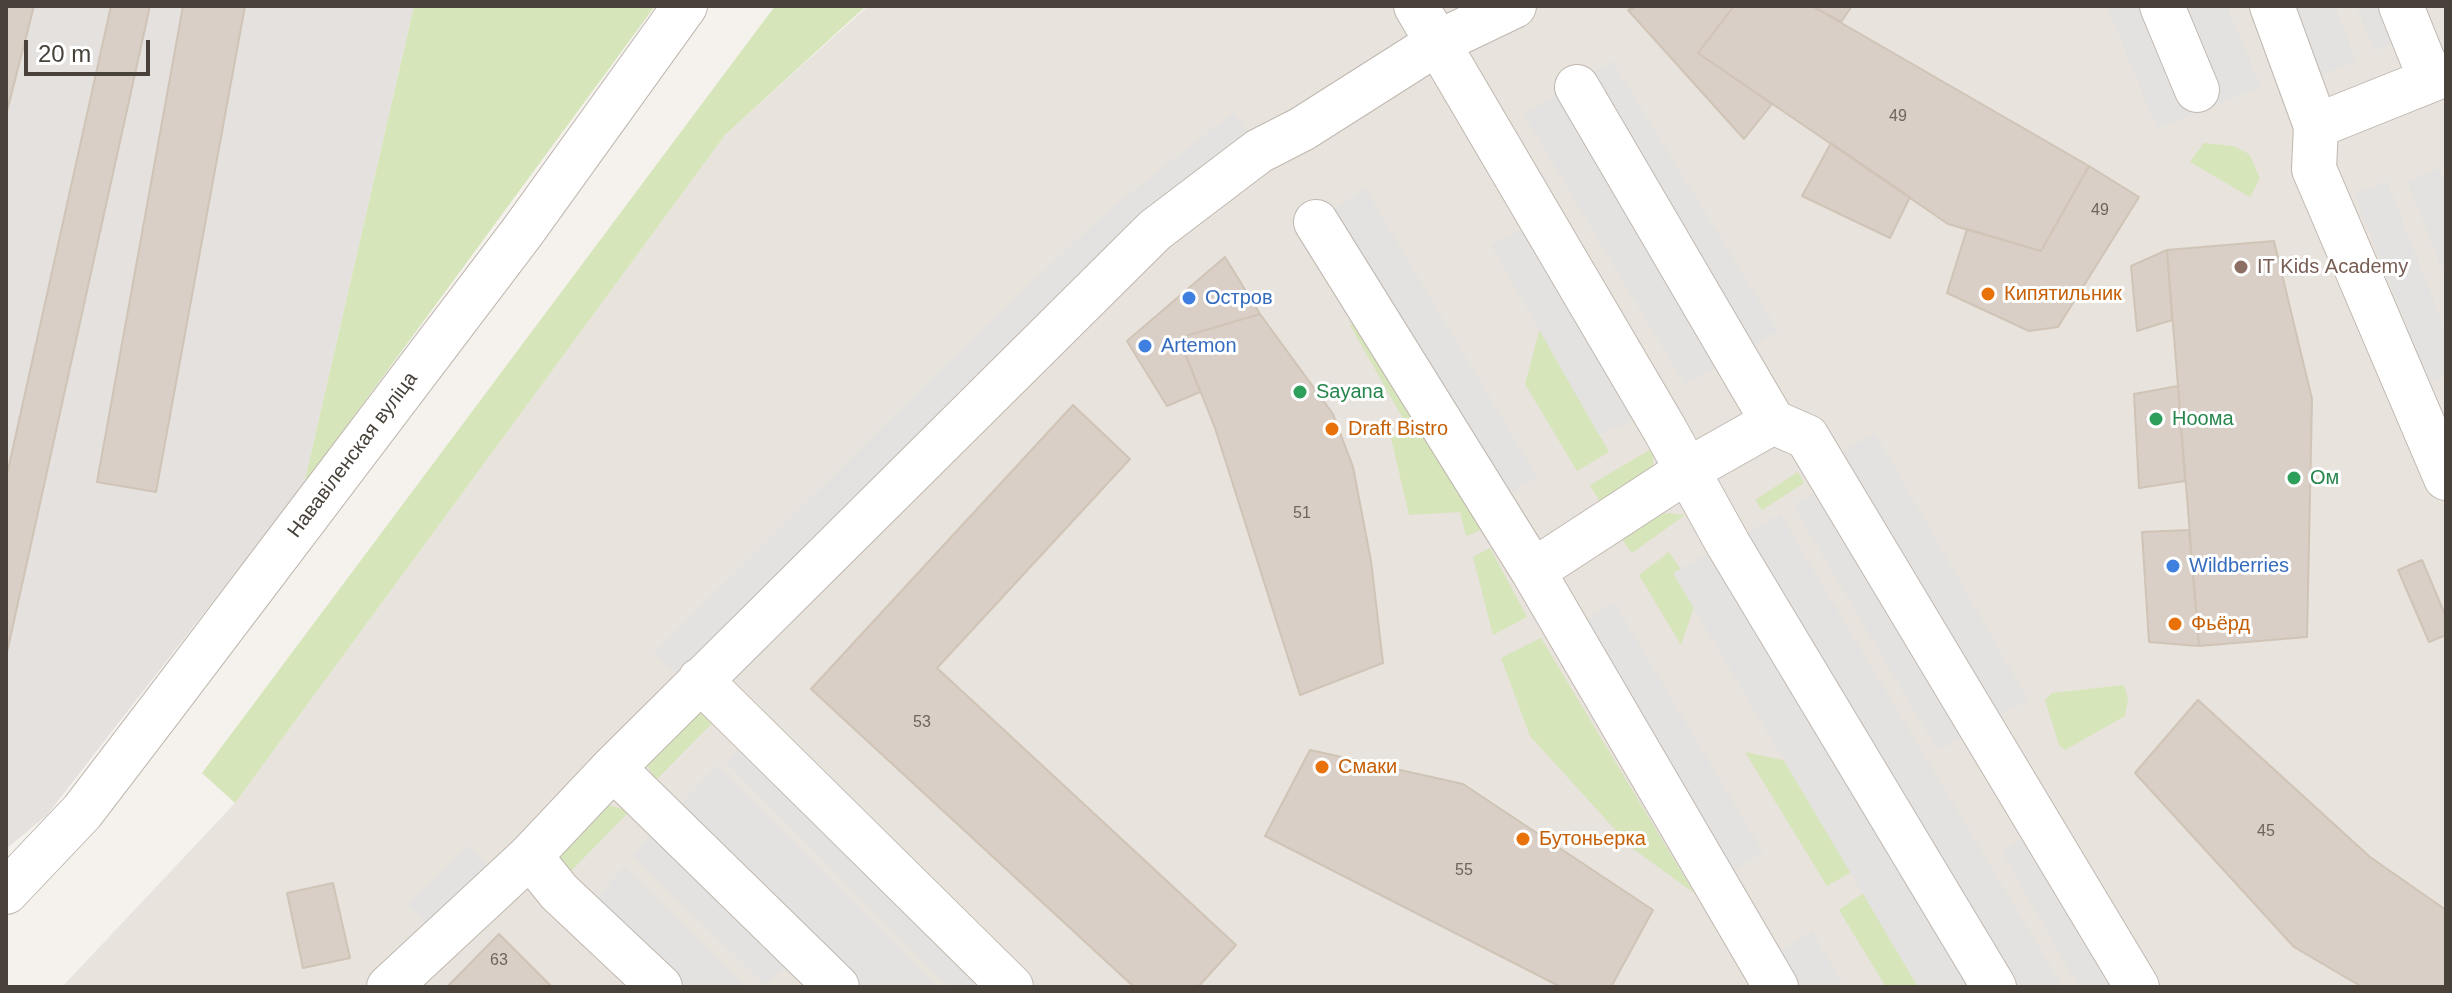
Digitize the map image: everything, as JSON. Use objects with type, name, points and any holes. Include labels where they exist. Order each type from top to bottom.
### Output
[{"type":"street","name":"Нававіленская вуліца","points":[[6,892],[82,812],[513,244],[685,6]]},
{"type":"street","points":[[389,987],[530,856],[700,680],[1155,230],[1259,151],[1302,129],[1427,24],[1514,6]]},
{"type":"street","points":[[2162,6],[2197,90]]},
{"type":"street","points":[[2272,6],[2316,126],[2314,169],[2446,478]]},
{"type":"street","points":[[2316,126],[2438,76],[2401,6]]},
{"type":"street","points":[[1427,24],[1688,470],[1728,544],[1994,987]]},
{"type":"street","points":[[1577,87],[1773,422],[1807,437],[2137,987]]},
{"type":"street","points":[[1316,222],[1533,571],[1776,987]]},
{"type":"street","points":[[1533,571],[1688,470],[1773,422]]},
{"type":"street","points":[[700,680],[1011,987]]},
{"type":"street","points":[[613,768],[837,987]]},
{"type":"street","points":[[530,856],[559,892],[660,987]]},
{"type":"shaded area","points":[[6,6],[414,6],[304,484],[47,815],[6,849]]},
{"type":"shaded area","points":[[868,6],[2446,6],[2446,987],[62,987],[235,803],[725,135]]},
{"type":"shaded area","points":[[2107,6],[2227,6],[2261,87],[2157,129]]},
{"type":"shaded area","points":[[2271,6],[2335,6],[2356,60],[2303,84]]},
{"type":"shaded area","points":[[2356,6],[2401,6],[2412,35],[2375,51]]},
{"type":"shaded area","points":[[1612,61],[1778,331],[1685,385],[1524,115]]},
{"type":"shaded area","points":[[1234,112],[1259,151],[692,687],[654,653],[977,334],[1110,209]]},
{"type":"shaded area","points":[[2440,168],[2446,184],[2446,279],[2407,181]]},
{"type":"shaded area","points":[[2387,181],[2446,332],[2446,376],[2429,383],[2354,194]]},
{"type":"shaded area","points":[[1365,188],[1537,477],[1492,504],[1316,222]]},
{"type":"shaded area","points":[[1541,221],[1654,411],[1599,435],[1491,245]]},
{"type":"shaded area","points":[[1875,433],[2028,700],[1938,751],[1793,505],[1834,481],[1823,462]]},
{"type":"shaded area","points":[[1780,514],[2063,987],[1918,987],[1673,573]]},
{"type":"shaded area","points":[[1614,602],[1763,852],[1715,883],[1569,633]]},
{"type":"shaded area","points":[[753,734],[1011,987],[949,987],[726,762]]},
{"type":"shaded area","points":[[718,765],[938,987],[810,987],[788,969],[780,971],[766,985],[632,855]]},
{"type":"shaded area","points":[[2040,826],[2137,987],[2079,987],[2002,852]]},
{"type":"shaded area","points":[[468,846],[504,880],[442,938],[407,905]]},
{"type":"shaded area","points":[[624,867],[746,987],[660,987],[584,913]]},
{"type":"shaded area","points":[[1812,931],[1844,987],[1776,987],[1762,963]]},
{"type":"green space","points":[[414,6],[655,6],[304,484]]},
{"type":"green space","points":[[775,6],[866,6],[725,135],[235,803],[202,773]]},
{"type":"green space","points":[[2204,143],[2233,146],[2249,154],[2260,178],[2250,197],[2190,162]]},
{"type":"green space","points":[[1356,322],[1481,530],[1466,536],[1460,512],[1409,515],[1391,438],[1410,431],[1350,325]]},
{"type":"green space","points":[[1540,328],[1609,452],[1577,471],[1525,384]]},
{"type":"green space","points":[[1653,448],[1653,466],[1648,475],[1601,504],[1590,485]]},
{"type":"green space","points":[[1798,472],[1804,483],[1762,510],[1755,500]]},
{"type":"green space","points":[[1668,513],[1685,515],[1632,553],[1621,538],[1655,516]]},
{"type":"green space","points":[[1490,548],[1527,617],[1493,635],[1473,557]]},
{"type":"green space","points":[[1669,552],[1698,595],[1681,645],[1639,575]]},
{"type":"green space","points":[[1541,638],[1694,893],[1632,848],[1530,736],[1501,658]]},
{"type":"green space","points":[[2124,685],[2128,699],[2125,716],[2065,750],[2059,745],[2045,700],[2052,693]]},
{"type":"green space","points":[[697,713],[717,718],[655,781],[648,766],[649,752]]},
{"type":"green space","points":[[1745,752],[1792,762],[1857,869],[1827,886]]},
{"type":"green space","points":[[607,805],[630,811],[566,876],[559,864],[560,850]]},
{"type":"green space","points":[[1869,889],[1930,987],[1886,987],[1839,910]]},
{"type":"building","points":[[6,6],[34,6],[6,115]]},
{"type":"building","points":[[111,6],[150,6],[6,657],[6,479]]},
{"type":"building","points":[[183,6],[245,6],[156,492],[97,482]]},
{"type":"building","points":[[1639,6],[1734,6],[1698,53],[1772,104],[1744,139],[1628,10]]},
{"type":"building","points":[[1734,6],[1812,6],[2089,166],[2041,251],[1948,224],[1698,53]]},
{"type":"building","points":[[1812,6],[1852,6],[1841,22]]},
{"type":"building","points":[[1831,143],[1910,197],[1890,238],[1802,196]]},
{"type":"building","points":[[2089,166],[2139,197],[2058,327],[2029,331],[1947,293],[1967,229],[2041,251]]},
{"type":"building","points":[[2274,241],[2312,399],[2307,637],[2199,646],[2167,250]]},
{"type":"building","points":[[2167,250],[2172,320],[2137,331],[2131,266]]},
{"type":"building","points":[[1225,257],[1260,314],[1179,338],[1200,392],[1167,406],[1127,341]]},
{"type":"building","points":[[1260,314],[1333,414],[1353,467],[1371,561],[1383,663],[1300,695],[1215,428],[1179,338]]},
{"type":"building","points":[[2178,386],[2185,481],[2139,488],[2134,394]]},
{"type":"building","points":[[1073,405],[1130,459],[937,668],[1236,945],[1198,987],[1134,987],[811,689]]},
{"type":"building","points":[[2189,530],[2199,646],[2149,642],[2142,532]]},
{"type":"building","points":[[2422,560],[2446,617],[2446,635],[2429,642],[2398,570]]},
{"type":"building","points":[[2198,700],[2370,857],[2446,910],[2446,987],[2362,987],[2294,947],[2135,773]]},
{"type":"building","points":[[1310,750],[1463,784],[1653,910],[1611,987],[1561,987],[1265,836]]},
{"type":"building","points":[[333,883],[350,958],[303,968],[287,893]]},
{"type":"building","points":[[499,934],[552,987],[447,987]]},
{"type":"place","name":"IT Kids Academy","points":[[2241,267]]},
{"type":"place","name":"Кипятильник","points":[[1988,294]]},
{"type":"place","name":"Остров","points":[[1189,298]]},
{"type":"place","name":"Artemon","points":[[1145,346]]},
{"type":"place","name":"Sayana","points":[[1300,392]]},
{"type":"place","name":"Ноома","points":[[2156,419]]},
{"type":"place","name":"Draft Bistro","points":[[1332,429]]},
{"type":"place","name":"Ом","points":[[2294,478]]},
{"type":"place","name":"Wildberries","points":[[2173,566]]},
{"type":"place","name":"Фьëрд","points":[[2175,624]]},
{"type":"place","name":"Смаки","points":[[1322,767]]},
{"type":"place","name":"Бутоньерка","points":[[1523,839]]}]
